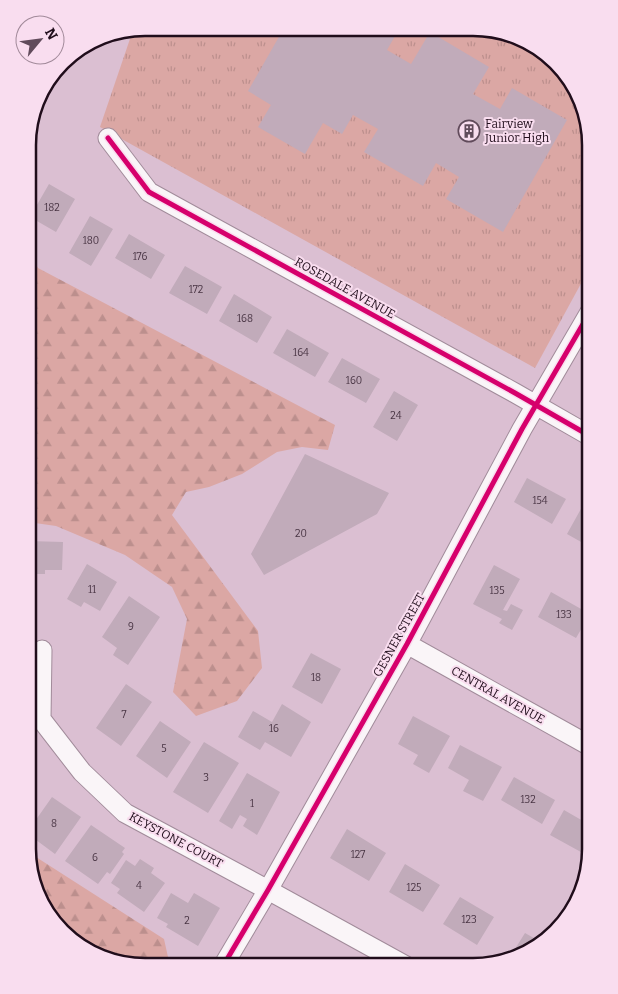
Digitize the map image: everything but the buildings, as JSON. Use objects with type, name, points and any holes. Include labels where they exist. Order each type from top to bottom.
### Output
[{"type":"street","name":"ROSEDALE AVENUE","points":[[108,138],[149,192],[582,432]]},
{"type":"street","name":"GESNER STREET","points":[[228,958],[406,644],[582,326]]},
{"type":"street","name":"CENTRAL AVENUE","points":[[406,644],[582,742]]},
{"type":"street","name":"KEYSTONE COURT","points":[[42,650],[40,719],[82,772],[125,813],[391,958]]},
{"type":"green space","points":[[473,36],[501,40],[527,51],[550,68],[567,91],[578,117],[582,145],[582,282],[535,368],[100,127],[131,37]]},
{"type":"green space","points":[[36,264],[38,268],[335,425],[328,450],[302,447],[277,452],[242,474],[209,487],[186,492],[172,515],[258,631],[262,668],[237,701],[196,716],[173,692],[187,619],[172,587],[125,555],[56,526],[36,523]]},
{"type":"green space","points":[[37,857],[164,939],[168,958],[131,957],[117,954],[91,943],[68,926],[51,903],[40,877]]},
{"type":"cycle path","points":[[108,138],[149,192],[582,431]]},
{"type":"cycle path","points":[[228,958],[407,644],[522,429],[582,326]]},
{"type":"place","name":"Fairview Junior High","points":[[469,131]]}]
